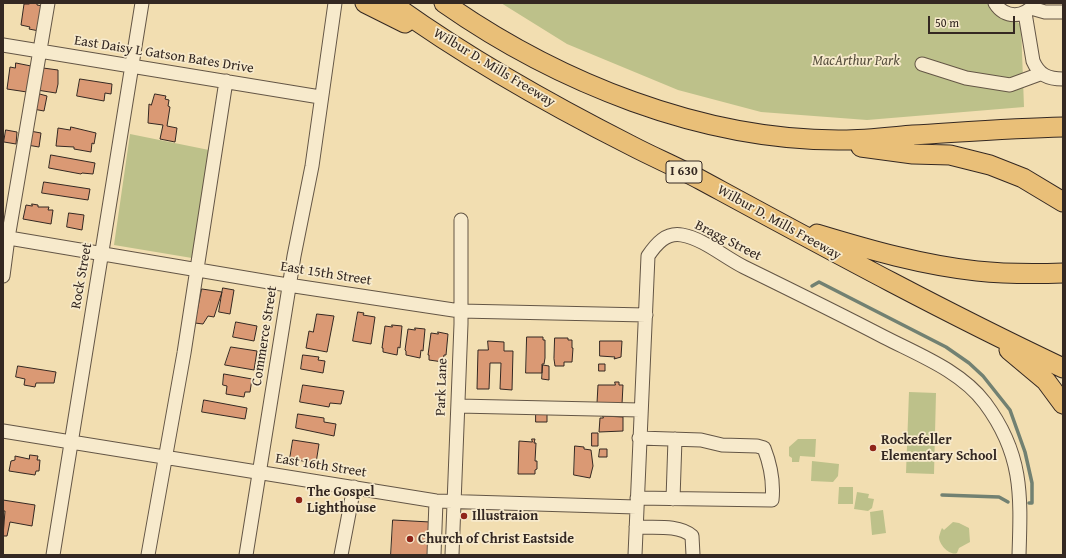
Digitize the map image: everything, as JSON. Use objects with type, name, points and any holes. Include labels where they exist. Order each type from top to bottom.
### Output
[{"type":"highway","points":[[365,3],[456,47]]},
{"type":"highway","name":"Wilbur D. Mills Freeway","points":[[391,3],[511,82],[785,225],[816,244],[982,330]]},
{"type":"highway","name":"Wilbur D. Mills Freeway","points":[[444,3],[528,53],[570,75],[629,101],[702,123],[745,132],[802,139],[842,140],[1009,128]]},
{"type":"highway","points":[[1009,128],[1063,120]]},
{"type":"highway","points":[[1009,128],[1063,127]]},
{"type":"highway","points":[[802,139],[913,154],[950,155],[990,165],[1023,178],[1063,202]]},
{"type":"highway","points":[[785,225],[892,256],[928,264],[978,271],[1063,274]]},
{"type":"highway","points":[[982,330],[1063,368]]},
{"type":"highway","points":[[982,330],[1046,381],[1063,404]]},
{"type":"street","points":[[3,276],[5,238],[41,51],[48,3]]},
{"type":"street","name":"Rock Street","points":[[52,555],[103,254],[142,3]]},
{"type":"street","points":[[995,3],[1003,12],[1010,15],[1031,8],[1045,12],[1063,12]]},
{"type":"street","points":[[1031,8],[1033,61],[1040,74],[1053,79],[1063,79]]},
{"type":"street","name":"Commerce Street","points":[[246,555],[261,472],[289,285],[306,203],[320,97],[334,9]]},
{"type":"street","name":"East Daisy L Gatson Bates Drive","points":[[3,45],[320,97]]},
{"type":"street","points":[[922,64],[966,78],[1010,85],[1040,74]]},
{"type":"street","points":[[148,555],[197,270],[226,81]]},
{"type":"street","name":"Park Lane","points":[[452,555],[458,406],[461,220]]},
{"type":"street","name":"Bragg Street","points":[[635,555],[640,410],[648,256],[662,239],[671,235],[682,235],[697,241],[742,266],[941,366],[959,378],[984,401],[1004,431],[1016,464],[1019,480],[1019,555]]},
{"type":"street","name":"East 15th Street","points":[[5,238],[289,285],[460,311],[646,315]]},
{"type":"street","points":[[458,406],[640,410]]},
{"type":"street","name":"East 16th Street","points":[[3,431],[436,501],[636,502],[673,499],[772,500],[774,487],[771,466],[764,448],[757,446],[722,445],[701,440],[675,439]]},
{"type":"street","points":[[639,438],[675,439],[673,499]]},
{"type":"street","points":[[341,555],[354,487]]},
{"type":"street","points":[[434,555],[436,501]]},
{"type":"street","points":[[636,527],[679,529],[687,531],[692,536],[694,555]]},
{"type":"green space","name":"MacArthur Park","points":[[501,3],[992,3],[1021,25],[1024,107],[867,120],[761,112],[678,90],[567,44]]},
{"type":"green space","points":[[130,134],[209,150],[192,258],[114,245]]},
{"type":"green space","points":[[909,392],[936,393],[934,474],[906,473]]},
{"type":"green space","points":[[798,439],[816,439],[815,457],[800,456],[799,462],[792,462],[792,458],[789,456],[789,447]]},
{"type":"green space","points":[[812,461],[839,464],[838,476],[833,482],[811,481]]},
{"type":"green space","points":[[839,487],[853,487],[853,504],[838,504]]},
{"type":"green space","points":[[857,492],[869,494],[868,498],[874,499],[872,508],[868,511],[854,509]]},
{"type":"green space","points":[[883,510],[886,533],[872,535],[870,512]]},
{"type":"green space","points":[[953,522],[969,528],[970,542],[959,548],[957,553],[954,554],[945,549],[939,540],[942,528],[944,530]]},
{"type":"building","points":[[37,3],[37,5],[43,6],[39,31],[29,29],[30,27],[21,25],[24,4]]},
{"type":"building","points":[[16,63],[31,66],[27,92],[7,89],[10,67],[15,68]]},
{"type":"building","points":[[43,68],[58,70],[58,84],[56,93],[37,90]]},
{"type":"building","points":[[80,79],[112,84],[111,94],[105,93],[104,101],[77,96]]},
{"type":"building","points":[[36,93],[47,96],[44,111],[33,109]]},
{"type":"building","points":[[155,94],[166,96],[165,99],[169,100],[168,106],[170,107],[167,126],[177,128],[175,142],[160,139],[163,125],[148,123],[149,104],[151,105]]},
{"type":"building","points":[[71,127],[96,133],[94,144],[92,143],[91,152],[74,149],[74,147],[56,146],[58,128],[70,130]]},
{"type":"building","points":[[6,130],[17,132],[16,144],[4,142]]},
{"type":"building","points":[[30,131],[41,133],[39,147],[27,145]]},
{"type":"building","points":[[51,155],[95,163],[93,174],[81,174],[49,168]]},
{"type":"building","points":[[44,182],[90,189],[88,200],[42,193]]},
{"type":"building","points":[[32,204],[38,205],[38,207],[49,207],[48,210],[53,210],[51,224],[23,219],[26,205],[32,206]]},
{"type":"building","points":[[69,213],[84,215],[82,230],[67,227]]},
{"type":"building","points":[[223,288],[234,290],[230,314],[219,312]]},
{"type":"building","points":[[202,289],[222,292],[214,317],[208,316],[203,324],[195,323]]},
{"type":"building","points":[[358,312],[364,313],[363,315],[375,317],[371,344],[353,341]]},
{"type":"building","points":[[317,314],[334,316],[327,352],[306,348],[309,331],[313,332]]},
{"type":"building","points":[[236,322],[257,326],[254,341],[233,337]]},
{"type":"building","points":[[392,325],[402,326],[400,348],[398,347],[397,355],[383,352],[382,348],[385,326],[392,327]]},
{"type":"building","points":[[415,328],[425,329],[423,351],[421,350],[420,358],[406,355],[405,350],[408,329],[415,330]]},
{"type":"building","points":[[438,332],[448,334],[446,355],[444,355],[443,362],[429,360],[428,355],[431,333],[438,334]]},
{"type":"building","points":[[527,337],[543,337],[543,340],[545,340],[545,358],[544,364],[542,364],[542,373],[526,373]]},
{"type":"building","points":[[555,338],[568,338],[568,340],[572,340],[572,362],[564,362],[564,366],[555,366]]},
{"type":"building","points":[[488,341],[504,342],[504,351],[513,351],[512,390],[500,389],[501,363],[490,363],[489,389],[477,389],[478,350],[488,350]]},
{"type":"building","points":[[600,341],[622,341],[621,357],[614,359],[615,357],[600,356]]},
{"type":"building","points":[[231,347],[257,351],[254,370],[225,365]]},
{"type":"building","points":[[303,355],[319,357],[318,360],[325,361],[323,373],[301,369]]},
{"type":"building","points":[[599,364],[605,364],[605,371],[599,371]]},
{"type":"building","points":[[543,365],[549,366],[549,380],[542,379]]},
{"type":"building","points":[[18,366],[56,372],[54,383],[36,383],[35,387],[24,385],[25,379],[16,377]]},
{"type":"building","points":[[224,374],[252,379],[250,392],[245,392],[244,397],[226,394],[227,386],[223,385]]},
{"type":"building","points":[[615,382],[619,382],[619,385],[623,385],[622,404],[597,403],[598,385],[615,385]]},
{"type":"building","points":[[303,385],[344,391],[341,404],[330,403],[329,407],[300,402]]},
{"type":"building","points":[[204,400],[247,408],[245,419],[202,412]]},
{"type":"building","points":[[536,412],[547,412],[547,422],[536,422]]},
{"type":"building","points":[[298,414],[324,418],[324,422],[336,424],[334,436],[296,428]]},
{"type":"building","points":[[603,416],[623,417],[623,431],[599,432],[600,418],[603,418]]},
{"type":"building","points":[[592,433],[598,433],[598,446],[592,446]]},
{"type":"building","points":[[532,439],[535,439],[534,443],[536,443],[535,461],[537,461],[537,469],[535,470],[535,474],[518,474],[519,441],[532,442]]},
{"type":"building","points":[[293,440],[319,444],[316,463],[290,459]]},
{"type":"building","points":[[575,446],[584,447],[584,449],[591,450],[593,466],[590,478],[574,475]]},
{"type":"building","points":[[600,449],[607,449],[607,457],[599,457]]},
{"type":"building","points":[[30,455],[38,456],[37,460],[40,460],[39,471],[36,471],[35,475],[9,471],[11,461],[15,460],[15,456],[29,459]]},
{"type":"building","points":[[3,500],[35,505],[32,526],[10,522],[7,536],[3,536],[5,511],[3,511]]},
{"type":"building","name":"Church of Christ Eastside","points":[[393,520],[430,522],[428,555],[391,555]]},
{"type":"waterway","points":[[812,286],[819,282],[946,347],[969,363],[983,376],[1010,410],[1025,452],[1032,483],[1032,503],[1029,503]]},
{"type":"waterway","points":[[942,495],[999,497],[1008,502]]},
{"type":"place","name":"Rockefeller Elementary School","points":[[873,448]]},
{"type":"place","name":"The Gospel Lighthouse","points":[[299,500]]},
{"type":"place","name":"Illustraion","points":[[464,516]]},
{"type":"place","name":"Church of Christ Eastside","points":[[410,539]]}]
